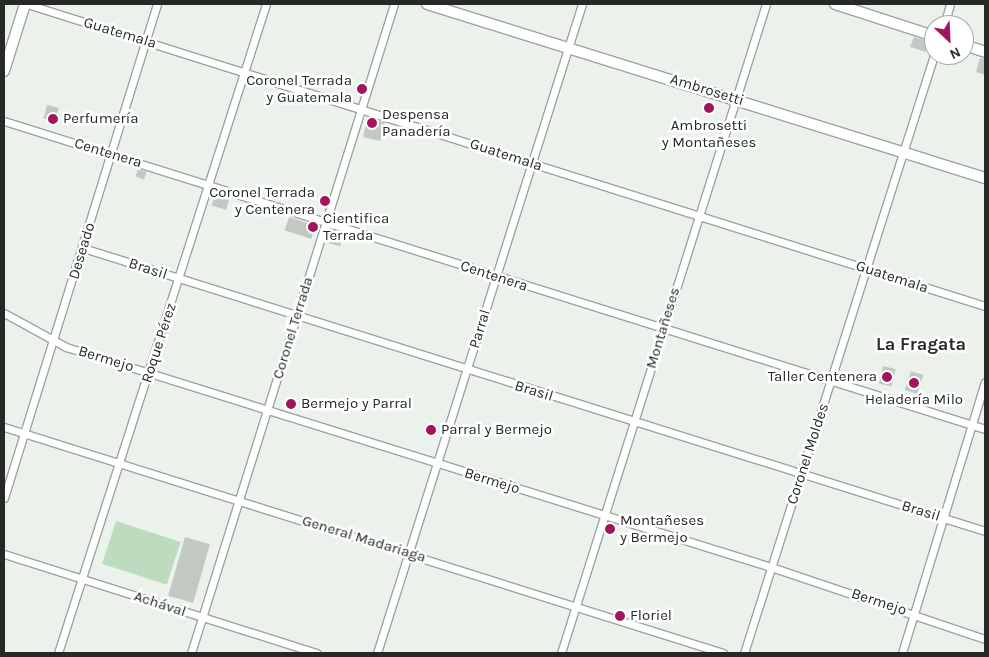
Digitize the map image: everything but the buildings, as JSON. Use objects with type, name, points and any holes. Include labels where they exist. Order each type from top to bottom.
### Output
[{"type":"street","name":"Guatemala","points":[[26,4],[362,108],[532,164],[985,306]]},
{"type":"street","points":[[4,71],[26,4]]},
{"type":"street","name":"Deseado","points":[[4,498],[83,248],[157,4]]},
{"type":"street","name":"Roque Pérez","points":[[58,653],[121,464],[266,4]]},
{"type":"street","name":"Coronel Terrada","points":[[191,653],[394,4]]},
{"type":"street","name":"Ambrosetti","points":[[428,4],[985,178]]},
{"type":"street","name":"Parral","points":[[377,653],[582,4]]},
{"type":"street","name":"Montañeses","points":[[561,653],[766,4]]},
{"type":"street","points":[[835,4],[924,33]]},
{"type":"street","name":"Coronel Moldes","points":[[744,653],[931,65]]},
{"type":"street","name":"Centenera","points":[[4,121],[327,220],[496,277],[985,428]]},
{"type":"street","name":"Brasil","points":[[83,248],[296,317],[985,531]]},
{"type":"street","name":"Bermejo","points":[[4,313],[53,341],[437,464],[771,567],[985,639]]},
{"type":"street","points":[[902,653],[945,518],[985,382]]},
{"type":"street","name":"General Madariaga","points":[[4,427],[576,605],[723,653]]},
{"type":"street","name":"Achával","points":[[4,554],[316,653]]},
{"type":"green space","points":[[116,521],[181,542],[167,585],[102,564]]},
{"type":"place","name":"Coronel Terrada y Guatemala","points":[[362,89]]},
{"type":"place","name":"Ambrosetti y Montañeses","points":[[709,108]]},
{"type":"place","name":"Perfumería","points":[[53,119]]},
{"type":"place","name":"Despensa Panadería","points":[[372,123]]},
{"type":"place","name":"Coronel Terrada y Centenera","points":[[325,201]]},
{"type":"place","name":"Cientifica Terrada","points":[[313,227]]},
{"type":"place","name":"Taller Centenera","points":[[887,377]]},
{"type":"place","name":"Heladería Milo","points":[[914,383]]},
{"type":"place","name":"Bermejo y Parral","points":[[291,404]]},
{"type":"place","name":"Parral y Bermejo","points":[[431,430]]},
{"type":"place","name":"Montañeses y Bermejo","points":[[610,529]]},
{"type":"place","name":"Floriel","points":[[620,616]]},
{"type":"district","name":"La Fragata","points":[[921,344]]}]
